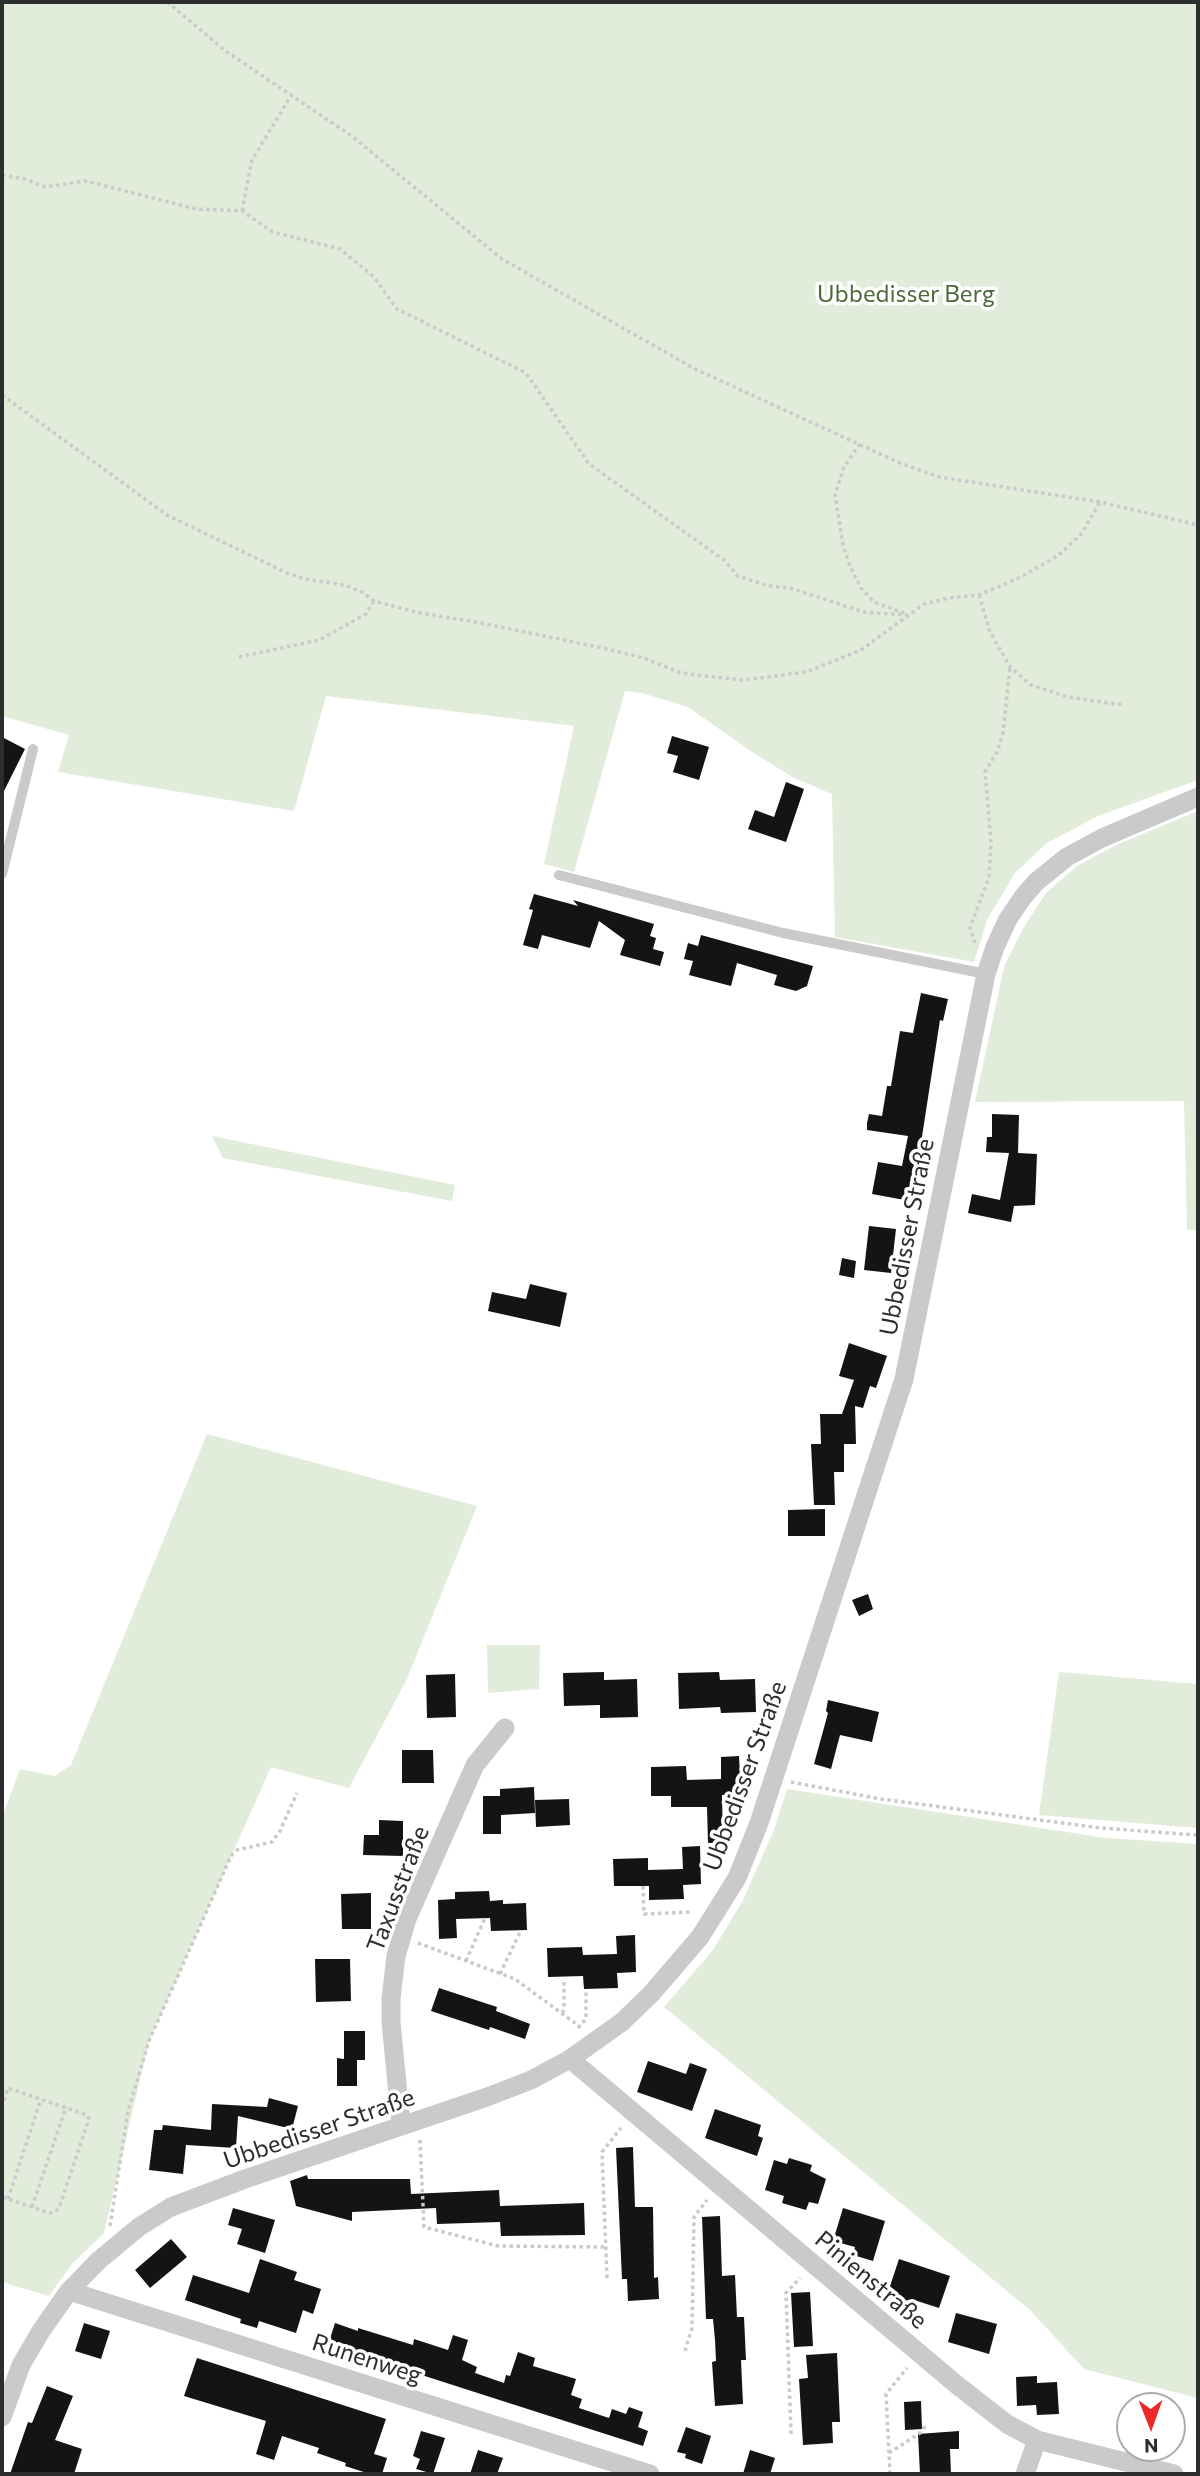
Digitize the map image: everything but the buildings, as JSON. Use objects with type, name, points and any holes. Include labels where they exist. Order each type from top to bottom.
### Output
[{"type":"street","name":"Ubbedisser Straße","points":[[4,2404],[28,2354],[69,2291],[139,2227],[172,2207],[520,2084],[570,2059],[622,2022],[651,1994],[714,1917],[737,1878],[776,1777],[904,1379],[986,974],[1007,919],[1036,882],[1067,857],[1102,838],[1198,797]]},
{"type":"street","name":"Taxusstraße","points":[[410,2122],[391,1998],[393,1969],[401,1936],[475,1765],[505,1728]]},
{"type":"street","name":"Pinienstraße","points":[[570,2059],[1007,2424],[1037,2440],[1174,2474]]},
{"type":"street","name":"Runenweg","points":[[69,2291],[646,2474]]},
{"type":"street","points":[[1025,2474],[1037,2440]]},
{"type":"lane","points":[[2,874],[33,749]]},
{"type":"lane","points":[[559,875],[783,933],[986,974]]},
{"type":"path","points":[[167,2],[227,52],[353,137],[502,259],[695,369],[900,463],[939,477],[1100,502],[1198,525]]},
{"type":"path","points":[[242,211],[252,160],[292,94]]},
{"type":"path","points":[[2,175],[25,179],[45,187],[86,181],[197,209],[242,211],[274,232],[340,249],[374,278],[397,309],[526,373],[589,464],[724,560],[738,576],[769,586],[790,588],[864,612],[909,615]]},
{"type":"path","points":[[2,395],[167,515],[288,573],[344,585],[362,592],[374,601],[420,613],[603,648],[644,658],[681,673],[744,680],[806,672],[832,663],[861,650],[924,604],[979,594],[1020,578],[1059,555],[1082,533],[1100,502]]},
{"type":"path","points":[[860,444],[844,467],[835,495],[843,545],[861,588],[874,602],[909,615]]},
{"type":"path","points":[[979,594],[990,632],[1010,667],[1031,685],[1068,698],[1124,705]]},
{"type":"path","points":[[239,657],[318,640],[366,614],[374,601]]},
{"type":"path","points":[[971,928],[989,877],[991,842],[985,772],[997,752],[1003,733],[1010,667]]},
{"type":"path","points":[[776,1777],[808,1787],[881,1800],[1101,1828],[1198,1835]]},
{"type":"path","points":[[115,2247],[110,2230],[116,2180],[128,2110],[149,2041],[231,1856],[237,1850],[272,1842],[280,1831],[297,1793]]},
{"type":"path","points":[[643,1886],[645,1914],[703,1912],[714,1917]]},
{"type":"path","points":[[466,1961],[485,1918]]},
{"type":"path","points":[[500,1974],[521,1930]]},
{"type":"path","points":[[401,1936],[515,1979],[579,2026],[586,2019],[586,1989]]},
{"type":"path","points":[[562,2013],[565,2010],[564,1980]]},
{"type":"path","points":[[2,2086],[87,2115],[88,2124],[55,2213],[2,2197]]},
{"type":"path","points":[[2,2107],[8,2088]]},
{"type":"path","points":[[8,2199],[41,2099]]},
{"type":"path","points":[[32,2207],[65,2107]]},
{"type":"path","points":[[607,2278],[602,2152],[634,2113]]},
{"type":"path","points":[[410,2122],[424,2227],[498,2246],[606,2247]]},
{"type":"path","points":[[685,2351],[692,2328],[694,2217],[719,2185]]},
{"type":"path","points":[[791,2434],[786,2294],[812,2263]]},
{"type":"path","points":[[890,2474],[886,2394],[920,2353]]},
{"type":"path","points":[[889,2453],[920,2433],[927,2424]]},
{"type":"green space","name":"Ubbedisser Berg","points":[[2,2],[1198,2],[1198,780],[1098,816],[1047,843],[1015,873],[987,920],[974,962],[835,937],[832,794],[794,778],[688,707],[642,693],[625,691],[574,872],[544,864],[574,726],[326,696],[294,811],[58,772],[69,735],[2,716]]},
{"type":"green space","points":[[1198,811],[1198,1230],[1187,1230],[1184,1101],[975,1102],[1004,967],[1024,927],[1046,893],[1077,866],[1116,845]]},
{"type":"green space","points":[[212,1136],[455,1185],[452,1201],[223,1158]]},
{"type":"green space","points":[[207,1434],[477,1506],[406,1681],[349,1788],[271,1767],[149,2041],[104,2233],[72,2264],[49,2296],[2,2282],[2,1817],[20,1769],[55,1776],[71,1765]]},
{"type":"green space","points":[[487,1645],[540,1645],[539,1689],[488,1693]]},
{"type":"green space","points":[[1059,1672],[1198,1684],[1198,1828],[1039,1815]]},
{"type":"green space","points":[[787,1789],[1106,1838],[1198,1844],[1198,2398],[1186,2395],[1186,2392],[1174,2392],[1084,2369],[1030,2310],[664,2007],[713,1950],[742,1902],[774,1830]]}]
